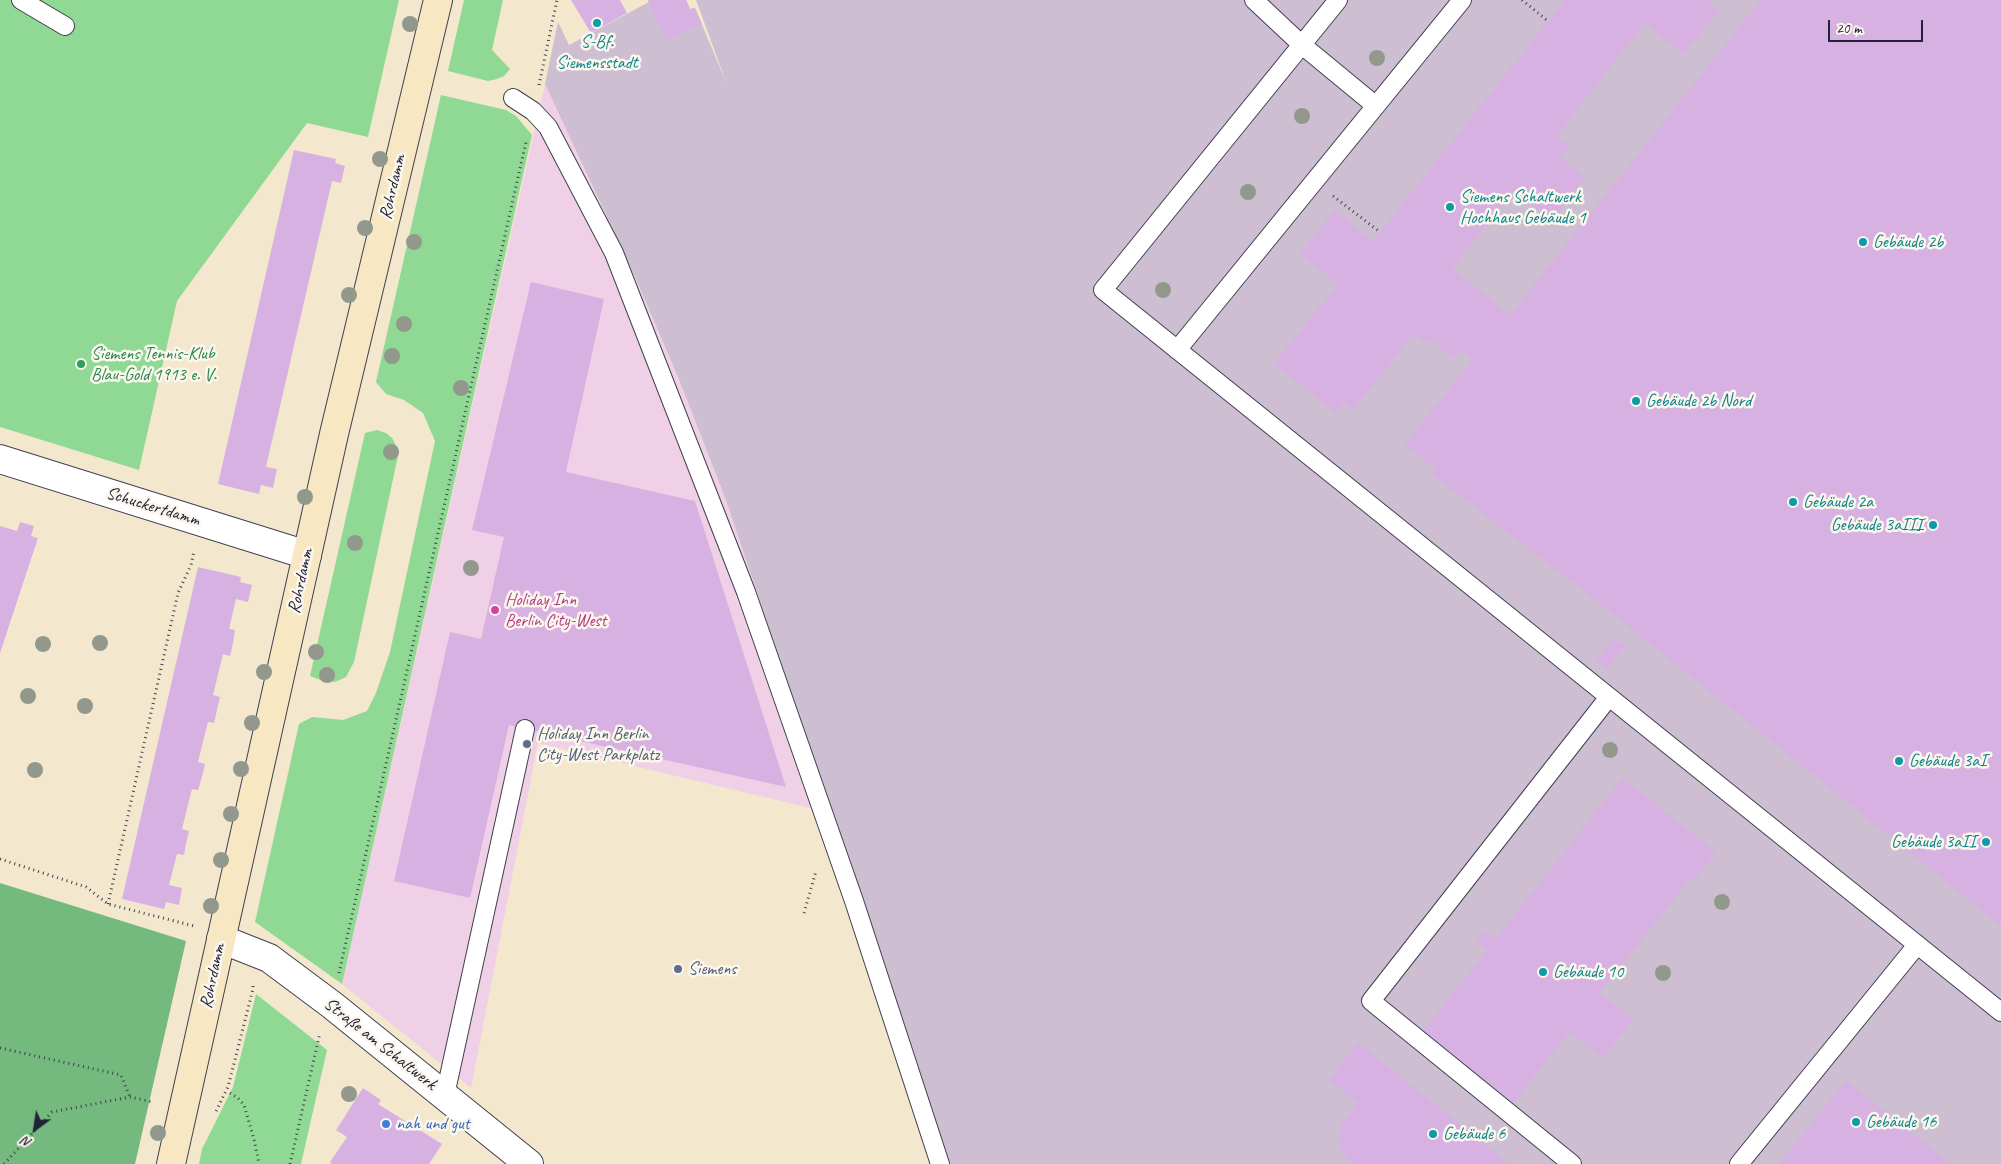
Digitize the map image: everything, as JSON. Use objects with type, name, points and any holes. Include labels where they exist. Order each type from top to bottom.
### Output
[{"type":"main road","name":"Rohrdamm","points":[[171,1164],[307,555],[438,0]]},
{"type":"street","name":"Schuckertdamm","points":[[0,459],[307,555]]},
{"type":"street","name":"Straße am Schaltwerk","points":[[221,939],[269,958],[332,1005],[529,1164]]},
{"type":"lane","points":[[21,0],[65,26]]},
{"type":"lane","points":[[1254,0],[1302,45],[1376,106]]},
{"type":"lane","points":[[1338,0],[1103,290],[2001,1012]]},
{"type":"lane","points":[[1177,350],[1462,0]]},
{"type":"lane","points":[[513,98],[533,111],[548,127],[614,253],[743,583],[854,901],[940,1164]]},
{"type":"lane","points":[[1572,1164],[1371,1001],[1609,697]]},
{"type":"lane","points":[[444,1095],[525,729]]},
{"type":"lane","points":[[1739,1164],[1917,944]]},
{"type":"path","points":[[290,1164],[320,1035],[332,1005],[557,0]]},
{"type":"path","points":[[1522,0],[1548,21]]},
{"type":"path","points":[[1314,182],[1380,232]]},
{"type":"path","points":[[108,904],[178,593],[191,565],[196,544]]},
{"type":"path","points":[[0,859],[86,887],[108,904],[196,926]]},
{"type":"path","points":[[804,913],[817,869]]},
{"type":"path","points":[[213,1116],[228,1087],[253,989],[252,981]]},
{"type":"path","points":[[0,1048],[122,1075],[130,1097]]},
{"type":"path","points":[[230,1093],[244,1105],[259,1164]]},
{"type":"path","points":[[4,1164],[52,1112],[130,1097],[184,1107]]},
{"type":"shaded area","points":[[648,0],[686,0],[690,9],[695,8],[726,82],[696,0],[2001,0],[2001,1164],[947,1164],[863,898],[831,813],[726,500],[678,377],[636,279],[545,84],[558,22],[569,45],[649,2]]},
{"type":"shaded area","points":[[545,84],[636,279],[678,377],[726,500],[831,813],[538,743],[471,1088],[342,984]]},
{"type":"green space","points":[[0,0],[399,0],[368,137],[307,123],[177,301],[139,470],[0,427]]},
{"type":"green space","points":[[464,0],[503,0],[492,50],[510,69],[504,76],[488,81],[448,71]]},
{"type":"green space","points":[[441,95],[506,110],[516,116],[532,135],[342,984],[255,922],[299,724],[312,717],[343,720],[367,711],[376,693],[390,652],[435,441],[423,413],[404,400],[386,394],[376,382]]},
{"type":"green space","points":[[377,430],[386,433],[392,438],[399,451],[354,662],[346,677],[335,682],[323,681],[310,676],[365,433]]},
{"type":"green space","points":[[0,883],[186,941],[135,1164],[0,1164]]},
{"type":"green space","points":[[256,994],[327,1050],[301,1164],[199,1164],[202,1149],[233,1087]]},
{"type":"building","name":"S-Bf. Siemensstadt","points":[[571,0],[620,0],[627,13],[591,33]]},
{"type":"building","points":[[648,0],[686,0],[690,9],[695,8],[702,24],[665,40]]},
{"type":"building","points":[[1565,0],[1707,0],[1719,10],[1684,54],[1645,23],[1556,136],[1570,147],[1561,158],[1585,178],[1552,220],[1514,190],[1452,268],[1510,315],[1761,0],[2001,0],[2001,926],[1612,613],[1432,474],[1435,468],[1405,444],[1473,360],[1461,351],[1454,358],[1429,339],[1425,344],[1413,334],[1353,410],[1344,402],[1336,413],[1274,364],[1338,284],[1300,254],[1334,210],[1373,241]]},
{"type":"building","points":[[294,150],[336,159],[335,163],[345,166],[341,183],[332,181],[266,467],[277,469],[273,488],[261,485],[259,494],[218,484]]},
{"type":"building","name":"Holiday Inn Berlin City-West","points":[[531,282],[604,299],[566,472],[695,501],[786,787],[509,725],[470,898],[394,881],[450,632],[481,639],[504,537],[472,530]]},
{"type":"building","points":[[20,522],[34,526],[31,536],[38,538],[0,653],[0,526],[17,531]]},
{"type":"building","points":[[198,567],[241,577],[240,582],[252,585],[248,602],[236,599],[229,629],[235,630],[230,656],[223,654],[213,695],[220,697],[214,723],[208,722],[198,762],[205,764],[202,777],[198,790],[192,789],[182,829],[189,831],[184,855],[177,854],[169,885],[182,888],[179,905],[166,902],[164,909],[122,899]]},
{"type":"building","points":[[1614,638],[1625,646],[1607,669],[1596,660]]},
{"type":"building","name":"Gebäude 10","points":[[1622,778],[1716,852],[1694,880],[1691,878],[1599,993],[1633,1020],[1603,1058],[1569,1032],[1513,1103],[1423,1031],[1487,950],[1475,941],[1483,930],[1495,940]]},
{"type":"building","name":"Gebäude 6","points":[[1358,1043],[1509,1164],[1351,1164],[1339,1146],[1340,1126],[1358,1103],[1329,1080]]},
{"type":"building","name":"Gebäude 16","points":[[1846,1080],[1951,1164],[1779,1164]]},
{"type":"building","points":[[363,1088],[381,1100],[378,1104],[442,1144],[429,1164],[332,1164],[330,1162],[347,1137],[336,1130]]},
{"type":"place","name":"S-Bf. Siemensstadt","points":[[597,23]]},
{"type":"place","name":"Siemens Schaltwerk Hochhaus Gebäude 1","points":[[1450,207]]},
{"type":"place","name":"Gebäude 2b","points":[[1863,242]]},
{"type":"place","name":"Siemens Tennis-Klub Blau-Gold 1913 e. V.","points":[[81,364]]},
{"type":"place","name":"Gebäude 2b Nord","points":[[1636,401]]},
{"type":"place","name":"Gebäude 2a","points":[[1793,502]]},
{"type":"place","name":"Gebäude 3aIII","points":[[1933,525]]},
{"type":"place","name":"Holiday Inn Berlin City-West","points":[[495,610]]},
{"type":"place","name":"Holiday Inn Berlin City-West Parkplatz","points":[[527,744]]},
{"type":"place","name":"Gebäude 3aI","points":[[1899,761]]},
{"type":"place","name":"Gebäude 3aII","points":[[1986,842]]},
{"type":"place","name":"Siemens","points":[[678,969]]},
{"type":"place","name":"Gebäude 10","points":[[1543,972]]},
{"type":"place","name":"Gebäude 16","points":[[1856,1122]]},
{"type":"place","name":"nah und gut","points":[[386,1124]]},
{"type":"place","name":"Gebäude 6","points":[[1433,1134]]}]
